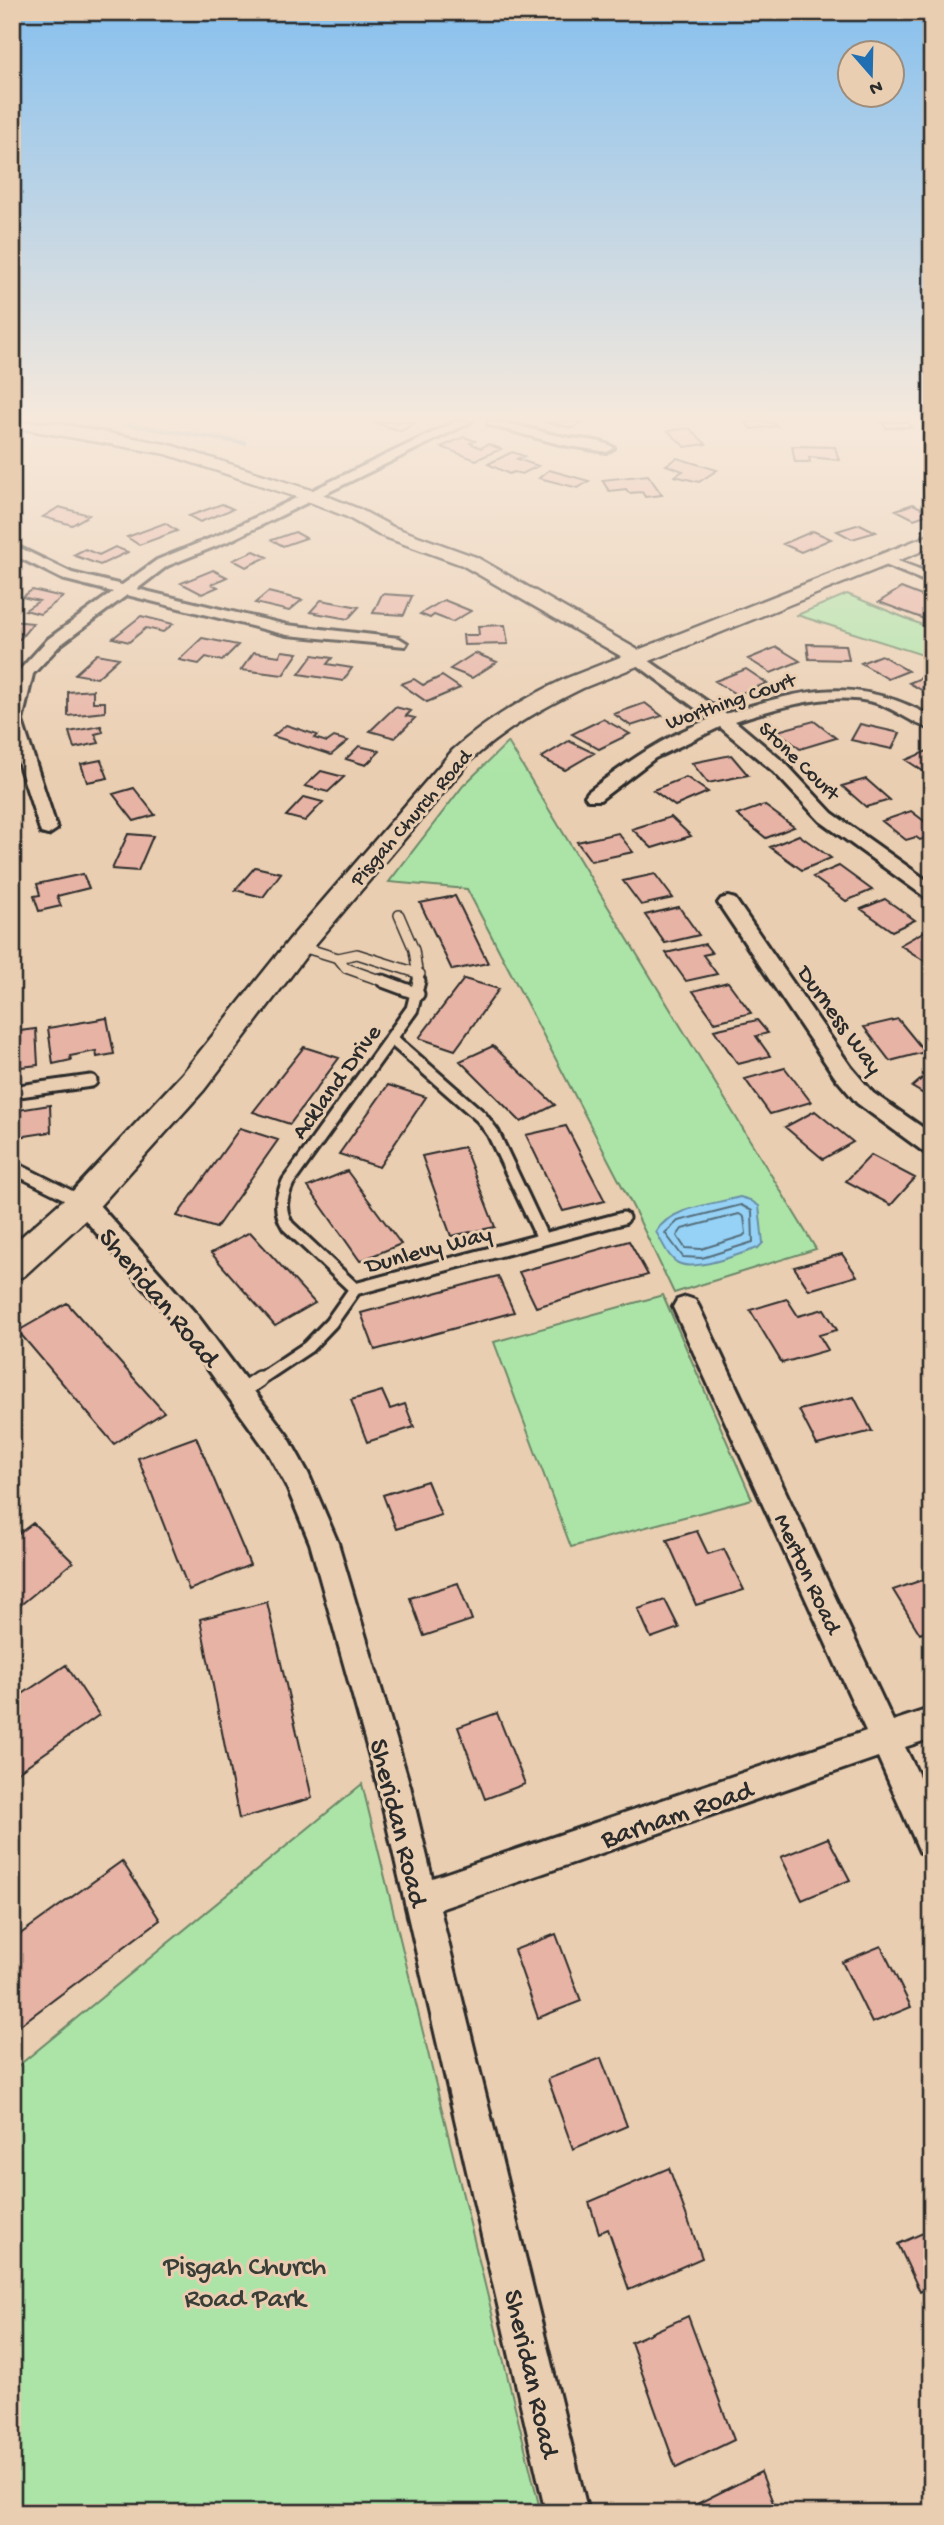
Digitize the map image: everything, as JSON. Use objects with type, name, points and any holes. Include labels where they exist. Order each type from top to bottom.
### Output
[{"type":"main road","name":"Pisgah Church Road","points":[[12,1266],[83,1202],[193,1082],[299,946],[439,780],[490,730],[575,683],[932,540]]},
{"type":"street","points":[[48,829],[14,720],[25,673],[54,642],[123,589],[162,563],[219,540]]},
{"type":"street","points":[[411,540],[470,561],[638,658]]},
{"type":"street","points":[[12,548],[67,576],[287,630],[399,643]]},
{"type":"street","points":[[885,561],[932,580]]},
{"type":"street","name":"Stone Court","points":[[638,658],[724,721],[780,768],[826,817],[932,893]]},
{"type":"street","name":"Worthing Court","points":[[594,796],[650,753],[697,730],[791,700],[838,694],[872,696],[908,709],[932,724]]},
{"type":"street","name":"Durness Way","points":[[728,903],[843,1072],[866,1098],[932,1146]]},
{"type":"street","name":"Sheridan Road","points":[[83,1202],[188,1322],[277,1443],[298,1481],[324,1543],[394,1786],[567,2513]]},
{"type":"street","name":"Merton Road","points":[[686,1307],[932,1840]]},
{"type":"street","name":"Barham Road","points":[[420,1899],[932,1723]]},
{"type":"lane","points":[[338,958],[346,968],[418,994],[418,957],[400,915]]},
{"type":"lane","points":[[299,946],[338,958],[357,954],[420,974]]},
{"type":"lane","name":"Ackland Drive","points":[[355,1289],[288,1226],[280,1215],[279,1205],[288,1182],[392,1039],[412,1009],[418,994]]},
{"type":"lane","points":[[392,1039],[487,1125],[502,1149],[543,1239]]},
{"type":"lane","points":[[12,1092],[91,1081]]},
{"type":"lane","points":[[12,1167],[83,1202]]},
{"type":"lane","name":"Dunlevy Way","points":[[240,1392],[308,1347],[331,1323],[355,1289],[623,1218]]},
{"type":"green space","points":[[847,594],[932,629],[932,658],[797,615]]},
{"type":"green space","points":[[508,742],[816,1249],[674,1293],[634,1209],[467,889],[389,882],[463,786]]},
{"type":"green space","points":[[663,1295],[752,1499],[571,1547],[494,1342]]},
{"type":"green space","name":"Pisgah Church Road Park","points":[[362,1784],[541,2513],[12,2513],[12,2071]]},
{"type":"water","points":[[740,1197],[759,1206],[763,1243],[758,1248],[718,1261],[695,1265],[678,1263],[671,1257],[656,1232],[663,1224],[682,1212]]},
{"type":"building","points":[[131,540],[153,540],[139,545]]},
{"type":"building","points":[[272,540],[301,540],[283,546]]},
{"type":"building","points":[[793,540],[829,540],[801,552],[783,544]]},
{"type":"building","points":[[115,547],[128,552],[100,565],[73,555],[85,549],[99,555]]},
{"type":"building","points":[[254,551],[267,557],[246,567],[233,560]]},
{"type":"building","points":[[213,570],[227,577],[212,584],[218,587],[202,594],[181,583]]},
{"type":"building","points":[[901,588],[932,600],[932,622],[879,602]]},
{"type":"building","points":[[32,590],[63,597],[40,614],[25,610],[39,601],[22,597]]},
{"type":"building","points":[[268,592],[302,600],[289,611],[255,603]]},
{"type":"building","points":[[382,594],[412,596],[404,615],[373,613]]},
{"type":"building","points":[[321,600],[359,607],[348,619],[310,612]]},
{"type":"building","points":[[444,600],[471,611],[452,622],[434,615],[430,618],[420,614]]},
{"type":"building","points":[[141,616],[173,624],[163,632],[146,628],[129,642],[113,638]]},
{"type":"building","points":[[12,621],[33,623],[20,639],[12,638]]},
{"type":"building","points":[[505,625],[508,644],[464,645],[463,635],[479,635],[478,626]]},
{"type":"building","points":[[202,638],[238,645],[222,661],[206,657],[199,664],[179,660]]},
{"type":"building","points":[[807,644],[846,645],[849,660],[809,659]]},
{"type":"building","points":[[777,647],[800,661],[771,673],[748,659]]},
{"type":"building","points":[[282,651],[298,653],[283,675],[241,670],[254,652],[279,656]]},
{"type":"building","points":[[475,653],[497,662],[472,678],[450,669]]},
{"type":"building","points":[[97,654],[119,658],[97,678],[75,674]]},
{"type":"building","points":[[313,655],[332,658],[327,664],[352,668],[343,681],[299,674]]},
{"type":"building","points":[[881,655],[908,671],[888,679],[861,663]]},
{"type":"building","points":[[746,669],[767,683],[737,695],[715,681]]},
{"type":"building","points":[[931,674],[932,696],[909,683]]},
{"type":"building","points":[[442,676],[460,688],[427,702],[401,684],[414,679],[423,685]]},
{"type":"building","points":[[93,690],[93,702],[105,702],[105,712],[68,716],[68,692]]},
{"type":"building","points":[[645,703],[662,716],[631,726],[614,714]]},
{"type":"building","points":[[395,707],[411,711],[406,716],[415,718],[395,738],[370,731]]},
{"type":"building","points":[[603,719],[630,734],[599,749],[572,734]]},
{"type":"building","points":[[814,721],[836,738],[800,749],[778,731]]},
{"type":"building","points":[[860,724],[900,733],[892,749],[851,740]]},
{"type":"building","points":[[286,725],[317,735],[314,738],[327,742],[334,737],[348,741],[331,755],[273,736]]},
{"type":"building","points":[[101,726],[103,732],[95,734],[99,743],[74,748],[69,732]]},
{"type":"building","points":[[569,741],[594,753],[565,770],[541,758]]},
{"type":"building","points":[[359,746],[380,751],[366,765],[346,759]]},
{"type":"building","points":[[927,751],[932,754],[932,777],[906,760]]},
{"type":"building","points":[[731,755],[748,775],[708,783],[692,763]]},
{"type":"building","points":[[101,760],[108,778],[87,782],[81,764]]},
{"type":"building","points":[[321,771],[344,777],[328,792],[305,786]]},
{"type":"building","points":[[686,777],[708,792],[675,806],[653,790]]},
{"type":"building","points":[[866,779],[890,800],[866,807],[842,786]]},
{"type":"building","points":[[134,788],[155,815],[134,821],[113,794]]},
{"type":"building","points":[[304,797],[323,802],[305,821],[286,816]]},
{"type":"building","points":[[764,805],[794,827],[766,838],[737,815]]},
{"type":"building","points":[[911,811],[932,827],[932,836],[920,840],[916,837],[906,840],[882,821]]},
{"type":"building","points":[[671,817],[691,836],[652,848],[632,829]]},
{"type":"building","points":[[618,833],[633,852],[591,861],[577,842]]},
{"type":"building","points":[[128,834],[153,836],[138,871],[112,869]]},
{"type":"building","points":[[799,835],[831,858],[802,870],[770,847]]},
{"type":"building","points":[[839,866],[872,890],[846,901],[813,877]]},
{"type":"building","points":[[255,867],[281,873],[263,897],[235,890]]},
{"type":"building","points":[[83,874],[89,888],[57,896],[61,906],[39,911],[34,896],[40,895],[37,884]]},
{"type":"building","points":[[655,874],[673,898],[641,905],[623,881]]},
{"type":"building","points":[[455,896],[488,963],[452,970],[420,903]]},
{"type":"building","points":[[885,899],[915,920],[892,931],[861,909]]},
{"type":"building","points":[[679,907],[699,935],[665,943],[645,915]]},
{"type":"building","points":[[925,931],[932,936],[932,966],[900,945]]},
{"type":"building","points":[[705,944],[712,953],[703,955],[717,974],[686,981],[666,953]]},
{"type":"building","points":[[464,979],[499,989],[455,1050],[419,1038]]},
{"type":"building","points":[[728,982],[751,1013],[715,1022],[693,991]]},
{"type":"building","points":[[107,1018],[114,1054],[97,1057],[96,1051],[70,1056],[71,1060],[53,1064],[48,1028]]},
{"type":"building","points":[[898,1019],[925,1052],[890,1061],[864,1027]]},
{"type":"building","points":[[757,1020],[768,1033],[756,1036],[770,1056],[738,1064],[714,1030]]},
{"type":"building","points":[[36,1029],[38,1065],[12,1068],[12,1032]]},
{"type":"building","points":[[493,1046],[555,1105],[521,1122],[460,1061]]},
{"type":"building","points":[[304,1047],[339,1058],[290,1124],[253,1112]]},
{"type":"building","points":[[785,1068],[811,1102],[770,1114],[745,1079]]},
{"type":"building","points":[[932,1070],[932,1099],[912,1087]]},
{"type":"building","points":[[388,1085],[426,1097],[379,1167],[339,1154]]},
{"type":"building","points":[[50,1105],[51,1132],[12,1138],[12,1111]]},
{"type":"building","points":[[815,1111],[853,1142],[823,1159],[785,1127]]},
{"type":"building","points":[[566,1126],[605,1201],[563,1211],[526,1135]]},
{"type":"building","points":[[240,1128],[278,1140],[216,1228],[177,1216]]},
{"type":"building","points":[[464,1147],[495,1227],[451,1236],[422,1156]]},
{"type":"building","points":[[871,1155],[915,1178],[891,1205],[846,1181]]},
{"type":"building","points":[[347,1171],[401,1244],[360,1261],[308,1187]]},
{"type":"building","points":[[250,1232],[315,1303],[275,1326],[211,1253]]},
{"type":"building","points":[[629,1241],[648,1275],[536,1307],[519,1272]]},
{"type":"building","points":[[842,1254],[857,1276],[809,1290],[794,1267]]},
{"type":"building","points":[[498,1276],[514,1312],[375,1350],[361,1313]]},
{"type":"building","points":[[787,1299],[798,1316],[824,1309],[837,1330],[819,1335],[828,1350],[782,1363],[750,1310]]},
{"type":"building","points":[[67,1303],[164,1412],[114,1444],[18,1331]]},
{"type":"building","points":[[382,1391],[390,1409],[405,1404],[414,1427],[367,1442],[351,1400]]},
{"type":"building","points":[[854,1397],[872,1431],[817,1445],[799,1410]]},
{"type":"building","points":[[196,1437],[250,1565],[189,1590],[138,1458]]},
{"type":"building","points":[[427,1481],[441,1515],[396,1529],[383,1495]]},
{"type":"building","points":[[33,1523],[73,1562],[12,1612],[12,1539]]},
{"type":"building","points":[[697,1531],[708,1554],[724,1549],[744,1590],[696,1605],[667,1540]]},
{"type":"building","points":[[928,1578],[932,1583],[932,1629],[920,1634],[893,1590]]},
{"type":"building","points":[[458,1583],[472,1620],[424,1636],[410,1598]]},
{"type":"building","points":[[665,1600],[679,1628],[651,1638],[638,1609]]},
{"type":"building","points":[[267,1602],[312,1798],[239,1819],[200,1619]]},
{"type":"building","points":[[66,1665],[99,1715],[12,1776],[12,1701]]},
{"type":"building","points":[[497,1713],[525,1784],[485,1799],[458,1727]]},
{"type":"building","points":[[828,1838],[850,1880],[802,1900],[781,1857]]},
{"type":"building","points":[[122,1861],[160,1920],[12,2031],[12,1940]]},
{"type":"building","points":[[556,1934],[581,2001],[538,2018],[514,1950]]},
{"type":"building","points":[[881,1946],[911,2007],[872,2023],[842,1962]]},
{"type":"building","points":[[601,2058],[627,2126],[573,2149],[548,2079]]},
{"type":"building","points":[[669,2168],[702,2258],[629,2290],[608,2229],[599,2233],[589,2202]]},
{"type":"building","points":[[932,2229],[932,2286],[920,2292],[898,2244]]},
{"type":"building","points":[[688,2316],[734,2440],[676,2468],[631,2342]]},
{"type":"building","points":[[761,2472],[777,2513],[684,2513],[683,2511]]}]
